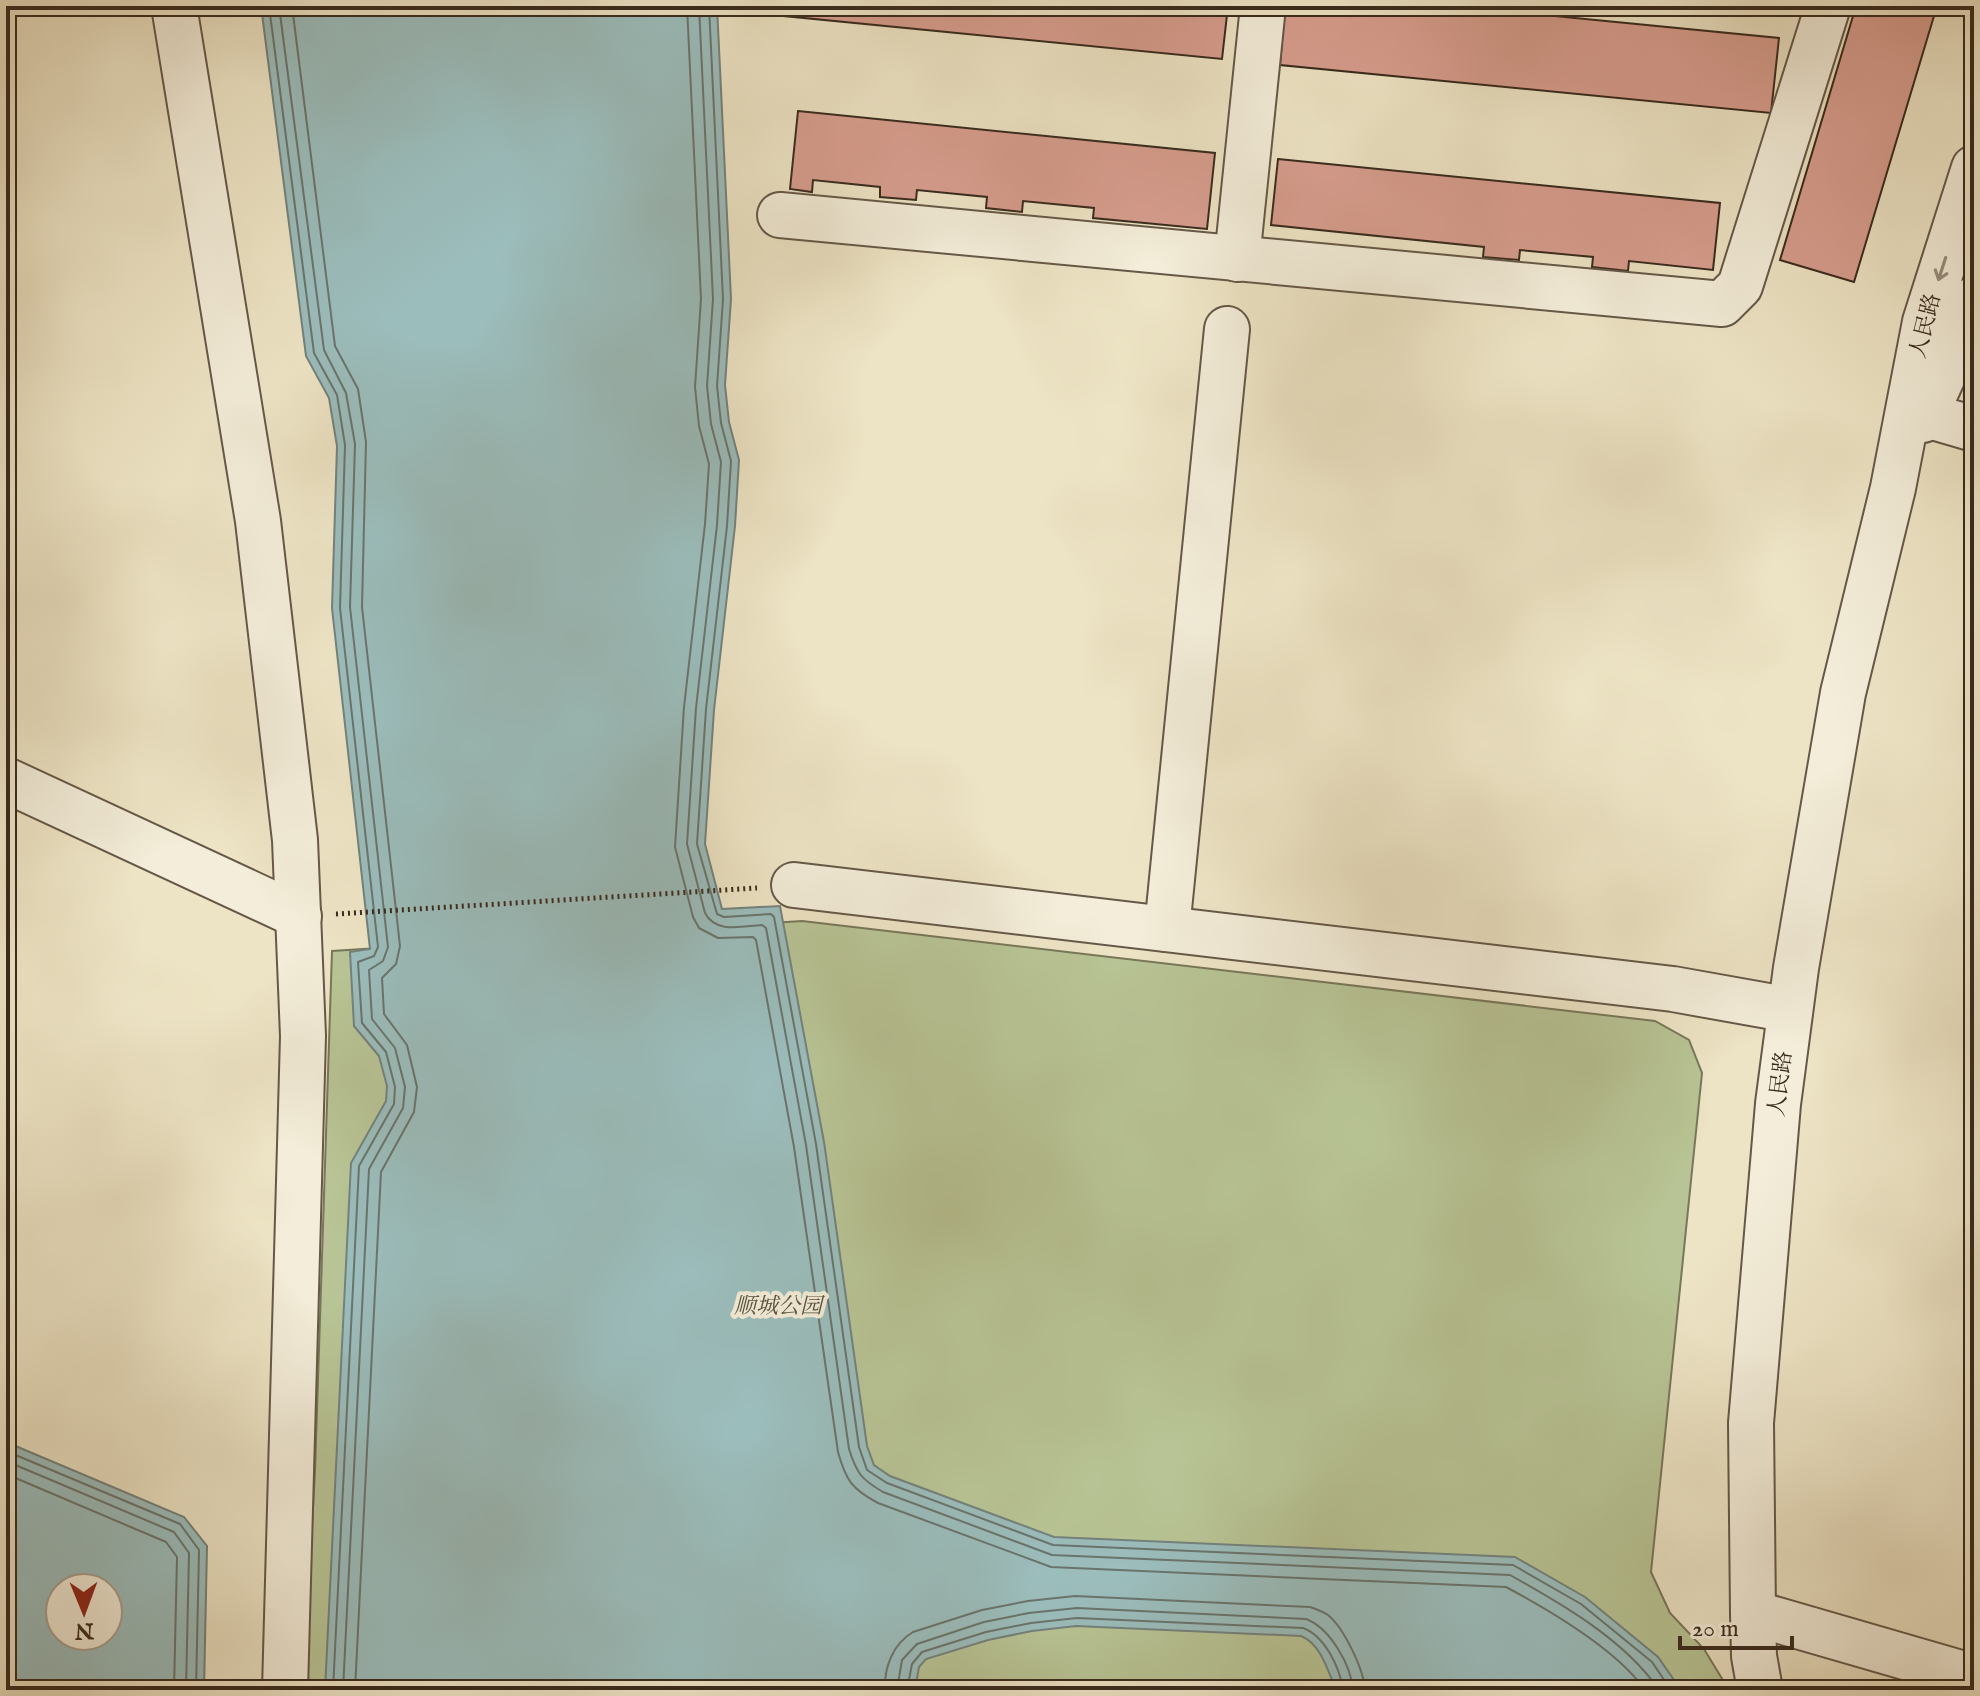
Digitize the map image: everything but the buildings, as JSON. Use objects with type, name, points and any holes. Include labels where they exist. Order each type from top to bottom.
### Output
[{"type":"street","points":[[174,6],[258,521],[295,840],[303,1036],[285,1690]]},
{"type":"street","points":[[1237,259],[1263,6]]},
{"type":"street","points":[[780,215],[1722,304],[1740,286],[1828,6]]},
{"type":"street","name":"人民路","points":[[1760,1690],[1754,1656],[1751,1423],[1778,1104],[1790,1010],[1843,693],[1893,488],[1925,322],[1974,168]]},
{"type":"street","name":"人民路","points":[[1893,488],[1965,328],[1974,299]]},
{"type":"street","points":[[1167,929],[1227,329]]},
{"type":"street","points":[[1926,415],[1974,429]]},
{"type":"street","points":[[6,780],[299,916]]},
{"type":"street","points":[[794,885],[1673,989],[1790,1010]]},
{"type":"street","points":[[1753,1613],[1974,1677]]},
{"type":"path","points":[[299,916],[794,885]]},
{"type":"green space","name":"顺城公园","points":[[802,921],[1655,1021],[1689,1040],[1702,1073],[1651,1572],[1670,1613],[1704,1649],[1729,1690],[303,1690],[315,1471],[332,951]]},
{"type":"water","points":[[261,6],[717,6],[731,299],[725,385],[729,422],[739,460],[735,526],[714,710],[705,844],[722,909],[780,906],[824,1142],[867,1446],[874,1465],[890,1476],[1054,1537],[1515,1557],[1585,1597],[1658,1657],[1681,1690],[1336,1690],[1319,1652],[1301,1636],[1076,1626],[988,1640],[926,1659],[919,1667],[915,1690],[325,1690],[351,1163],[386,1101],[387,1086],[379,1056],[354,1026],[350,952],[370,949],[332,608],[337,446],[329,398],[306,356]]},
{"type":"water","points":[[6,1442],[184,1517],[207,1546],[204,1690],[6,1690]]}]
